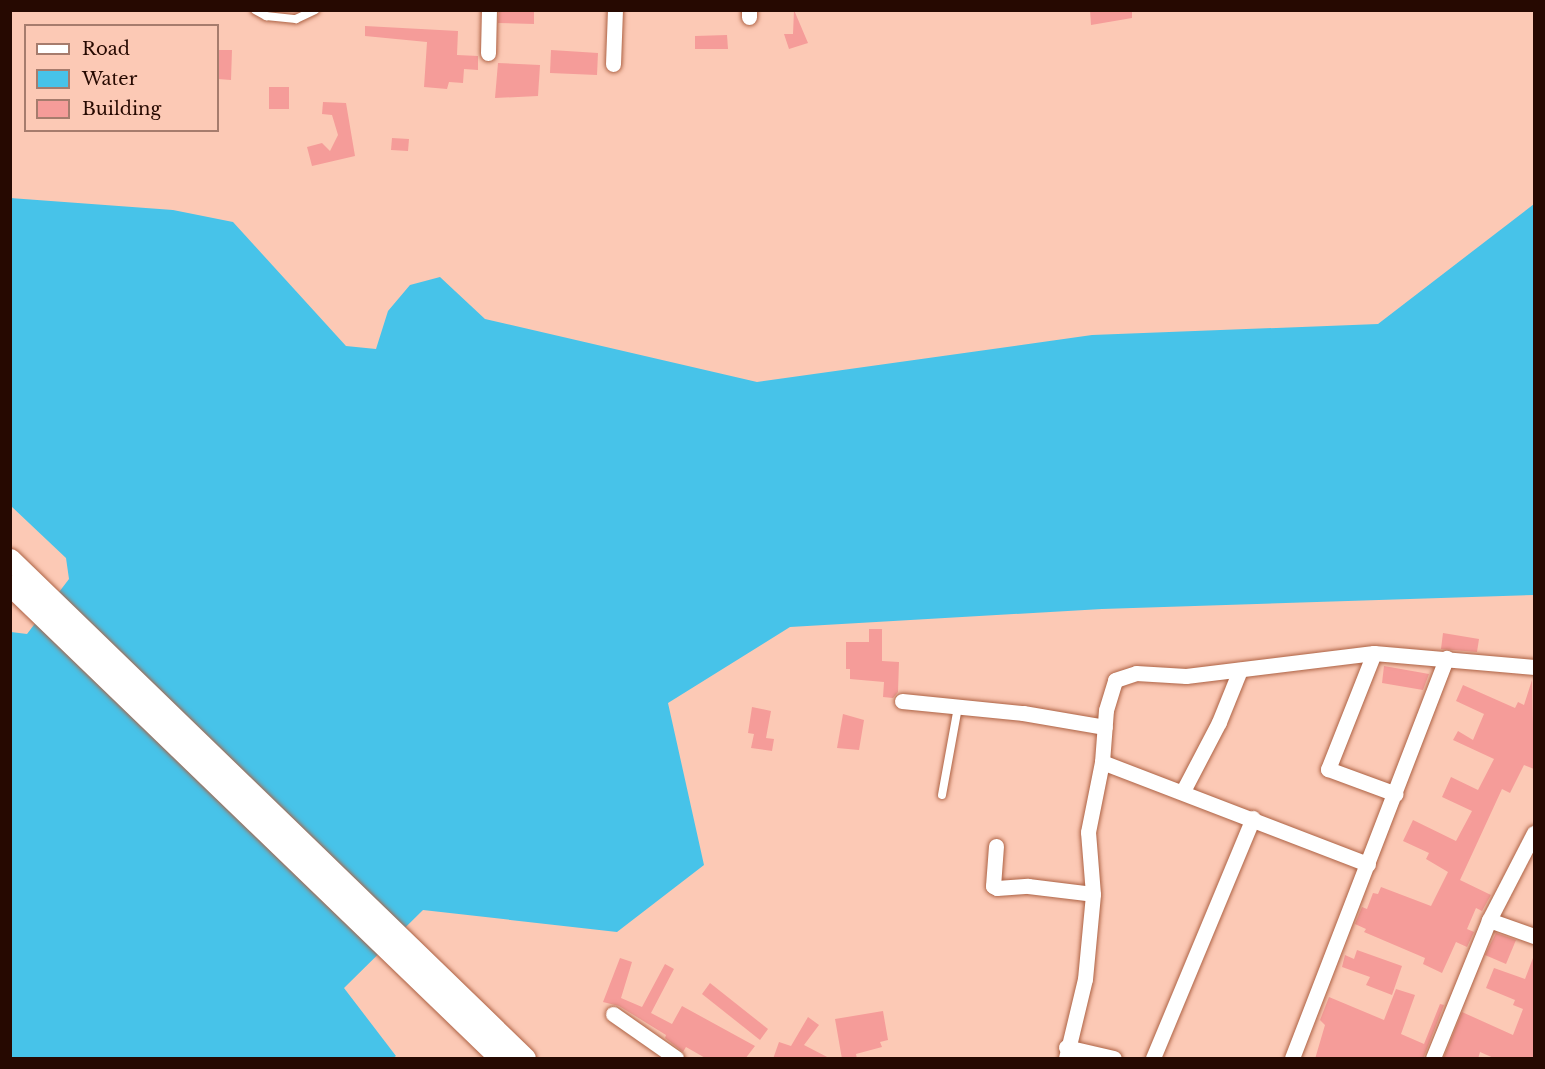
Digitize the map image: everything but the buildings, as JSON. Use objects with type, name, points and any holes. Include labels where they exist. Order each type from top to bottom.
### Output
[{"type":"main road","points":[[10,559],[525,1059]]},
{"type":"main road","points":[[10,585],[500,1059]]},
{"type":"street","points":[[488,53],[489,10]]},
{"type":"street","points":[[613,63],[615,10]]},
{"type":"street","points":[[1374,653],[1328,769],[1396,794]]},
{"type":"street","points":[[1114,1059],[1066,1053],[1085,979],[1093,894],[1088,832],[1102,762],[1110,689],[1122,675],[1186,676],[1374,653],[1534,667]]},
{"type":"street","points":[[1292,1059],[1396,794],[1446,658]]},
{"type":"street","points":[[1183,791],[1240,670]]},
{"type":"street","points":[[902,701],[1105,727]]},
{"type":"street","points":[[1102,762],[1183,791],[1368,864]]},
{"type":"street","points":[[1153,1059],[1253,818]]},
{"type":"street","points":[[1433,1059],[1489,920],[1534,833]]},
{"type":"street","points":[[996,846],[993,886],[997,888],[1028,886],[1093,894]]},
{"type":"street","points":[[1489,920],[1534,936]]},
{"type":"street","points":[[613,1014],[676,1059]]},
{"type":"lane","points":[[255,10],[266,16],[288,19],[308,16],[315,10]]},
{"type":"lane","points":[[942,795],[958,707]]},
{"type":"water","points":[[10,198],[173,210],[233,222],[346,346],[376,349],[388,311],[410,285],[440,277],[485,319],[757,382],[1092,335],[1378,324],[1534,204],[1534,595],[1102,609],[790,627],[668,703],[704,865],[617,932],[423,910],[344,988],[396,1056],[393,1058],[11,1058],[11,632],[27,634],[69,579],[66,558],[11,506]]}]
